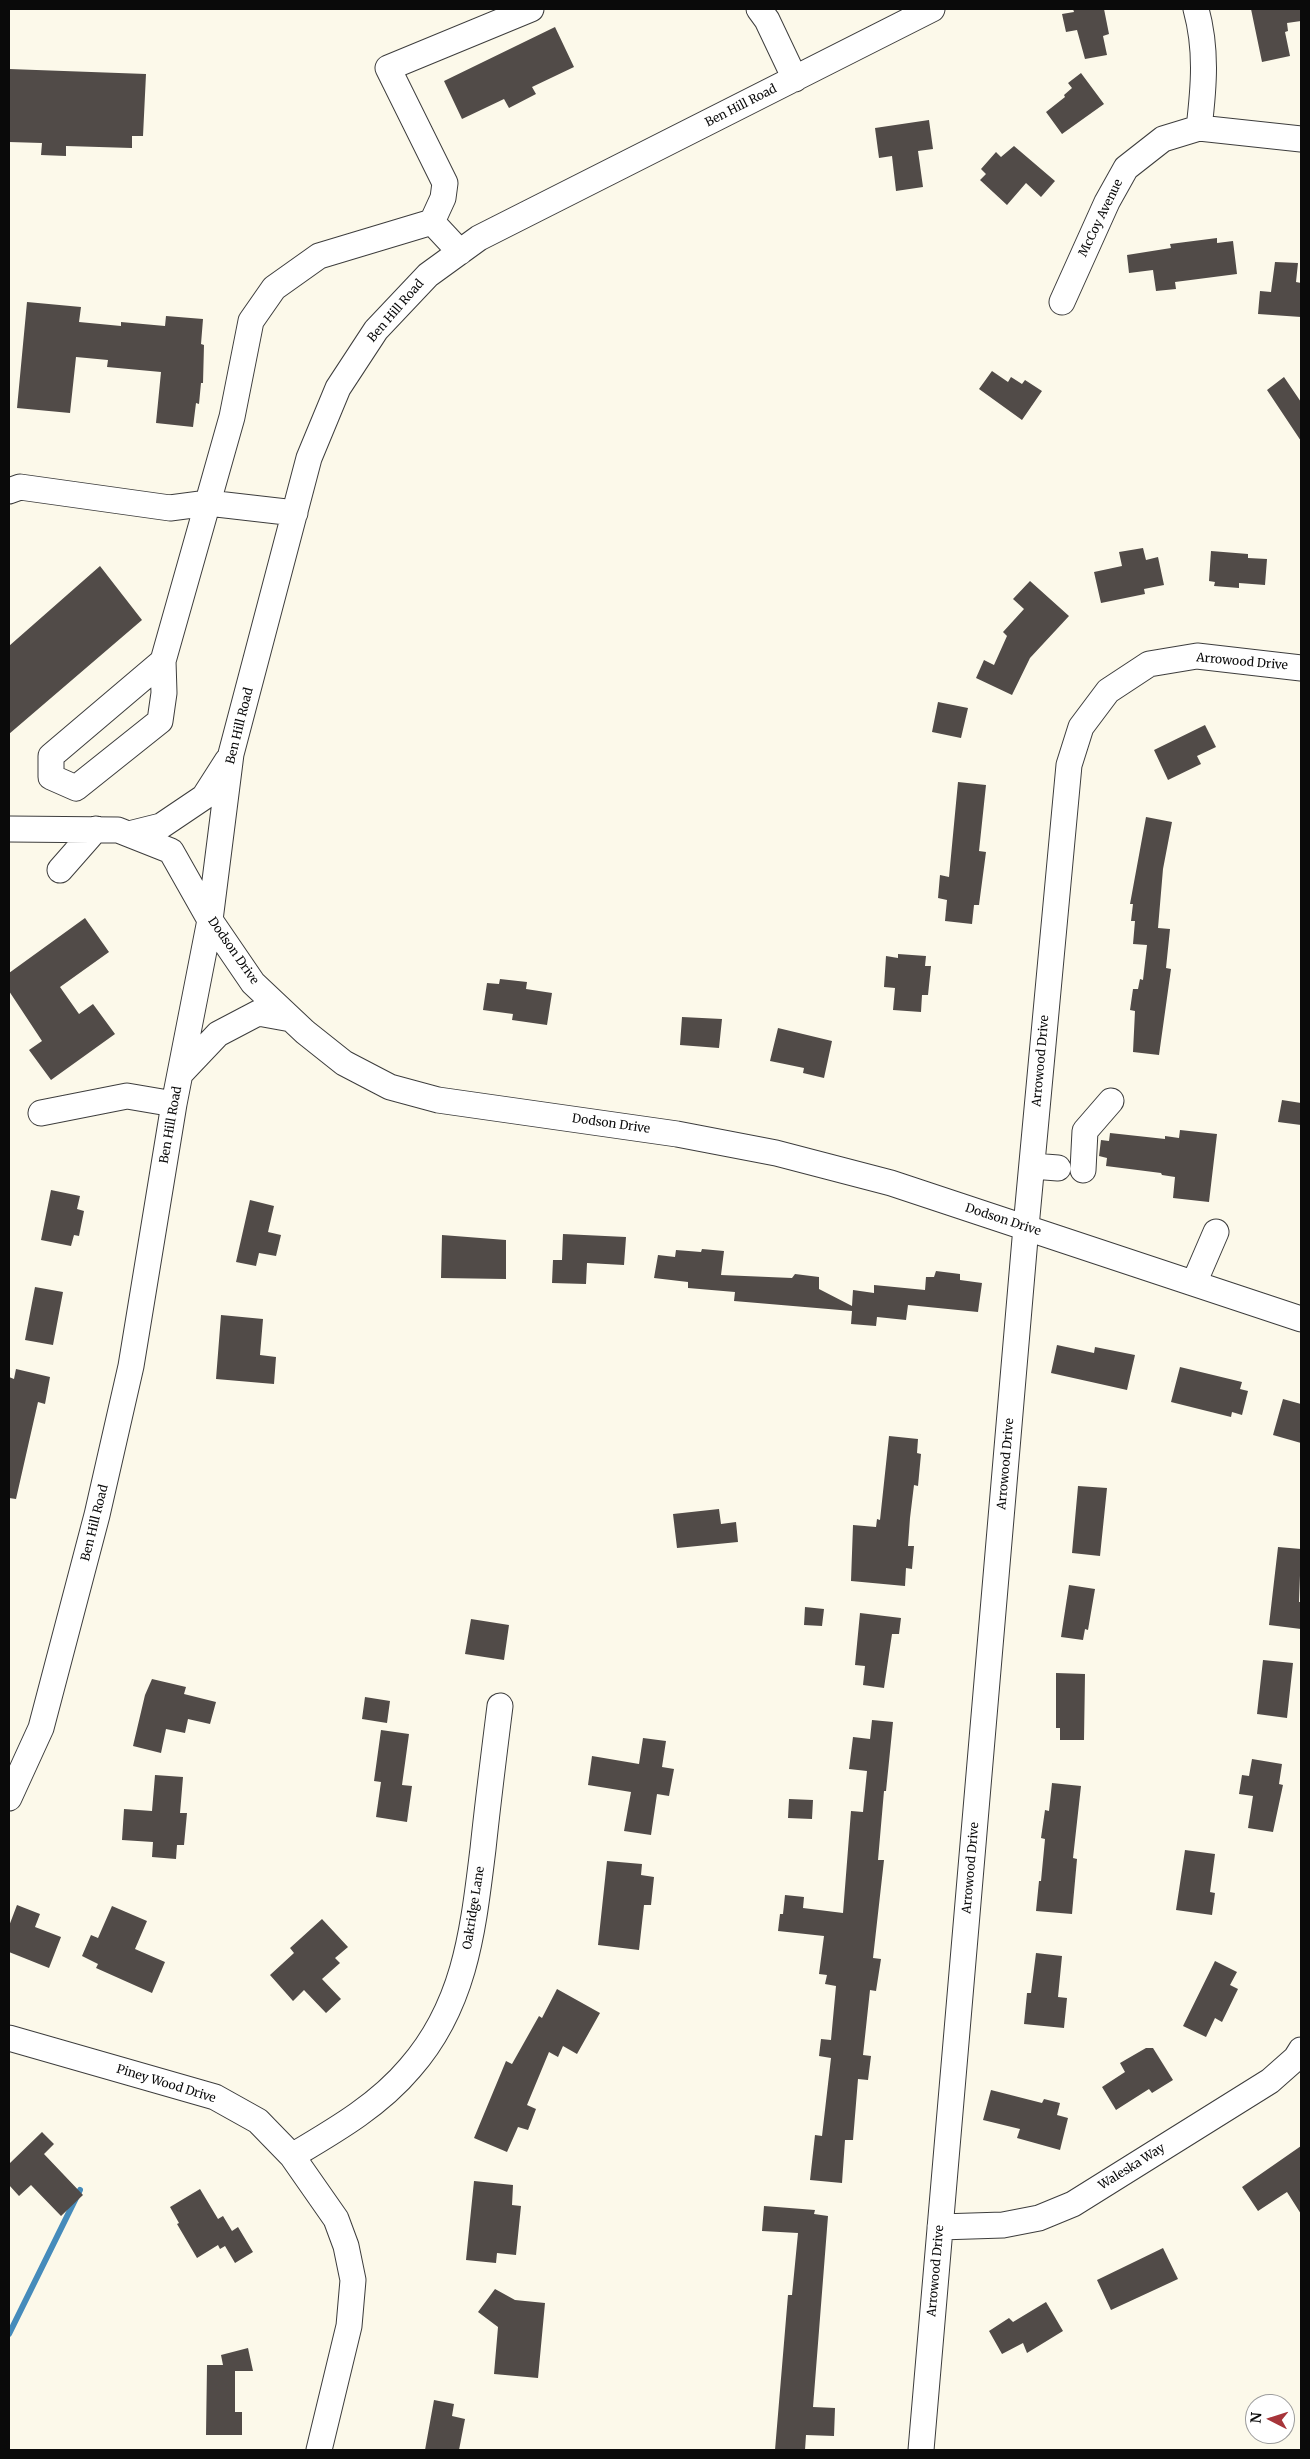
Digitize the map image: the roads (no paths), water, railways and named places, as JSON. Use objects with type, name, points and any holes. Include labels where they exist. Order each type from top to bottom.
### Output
[{"type":"street","points":[[164,661],[51,756],[51,776],[76,788],[160,721],[164,693],[164,661],[232,417],[251,321],[274,288],[319,256],[432,222],[443,198],[445,183],[388,68],[531,9]]},
{"type":"street","points":[[759,9],[767,20],[795,78]]},
{"type":"street","name":"Ben Hill Road","points":[[9,1798],[41,1728],[97,1515],[131,1366],[174,1104],[210,920],[231,754],[309,458],[338,388],[376,330],[428,275],[479,238],[932,9]]},
{"type":"street","points":[[1196,9],[1203,33],[1205,74],[1199,128]]},
{"type":"street","name":"McCoy Avenue","points":[[1062,302],[1107,202],[1126,168],[1163,138],[1199,128],[1301,139]]},
{"type":"street","points":[[432,222],[460,252]]},
{"type":"street","points":[[9,490],[20,486],[170,508],[208,503],[295,513]]},
{"type":"street","name":"Arrowood Drive","points":[[921,2450],[1026,1227],[1068,765],[1081,726],[1108,691],[1149,664],[1197,656],[1301,668]]},
{"type":"street","points":[[129,834],[161,826],[204,797],[231,754]]},
{"type":"street","name":"Dodson Drive","points":[[9,829],[118,830],[171,851],[210,920],[252,983],[291,1019],[344,1063],[399,1089],[438,1100],[677,1134],[776,1153],[890,1183],[1301,1319]]},
{"type":"street","points":[[60,870],[96,829]]},
{"type":"street","points":[[181,1073],[218,1034],[258,1014],[291,1019]]},
{"type":"street","points":[[41,1113],[127,1096],[174,1104]]},
{"type":"street","points":[[1083,1170],[1086,1131],[1111,1101]]},
{"type":"street","points":[[1032,1166],[1058,1168]]},
{"type":"street","points":[[1194,1283],[1216,1232]]},
{"type":"street","name":"Oakridge Lane","points":[[292,2156],[355,2118],[388,2091],[411,2068],[438,2028],[450,2005],[472,1937],[500,1706]]},
{"type":"street","name":"Piney Wood Drive","points":[[9,2038],[215,2097],[258,2120],[292,2156],[336,2219],[346,2246],[353,2280],[349,2326],[319,2450]]},
{"type":"street","name":"Waleska Way","points":[[940,2227],[1003,2226],[1039,2218],[1073,2204],[1270,2081],[1296,2058],[1301,2050]]},
{"type":"waterway","points":[[9,2334],[80,2190]]}]
